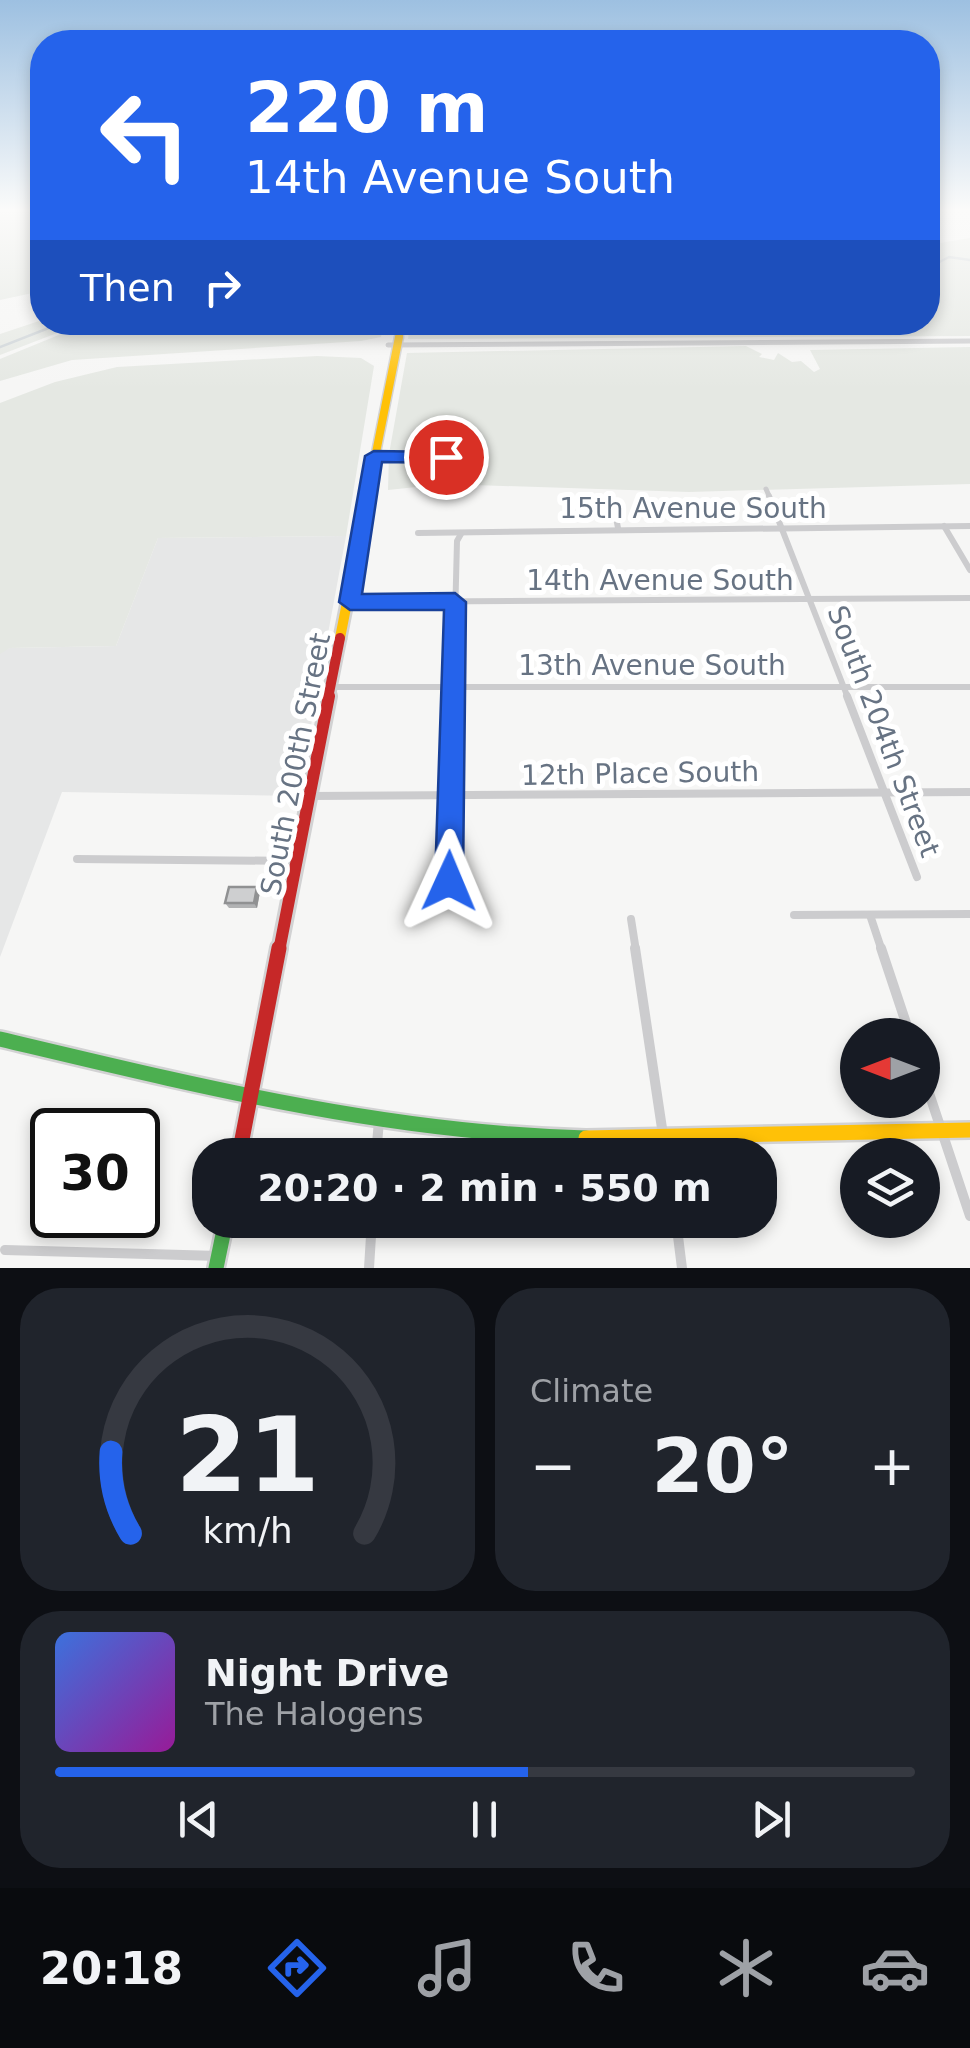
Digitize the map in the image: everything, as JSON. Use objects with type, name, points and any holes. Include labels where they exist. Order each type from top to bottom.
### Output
[{"type":"main road","name":"South 200th Street","points":[[242,1138],[334,686],[397,335]]},
{"type":"main road","points":[[0,1039],[250,1096],[503,1136],[970,1130]]},
{"type":"street","points":[[393,345],[970,342]]},
{"type":"street","points":[[374,456],[446,457]]},
{"type":"street","name":"South 204th Street","points":[[766,490],[916,877]]},
{"type":"street","points":[[612,495],[618,528]]},
{"type":"street","points":[[944,526],[970,570]]},
{"type":"street","name":"15th Avenue South","points":[[418,533],[970,526]]},
{"type":"street","points":[[449,881],[457,541],[461,534]]},
{"type":"street","name":"14th Avenue South","points":[[350,602],[970,598]]},
{"type":"street","name":"13th Avenue South","points":[[334,686],[970,687]]},
{"type":"street","name":"12th Place South","points":[[311,796],[970,792]]},
{"type":"street","points":[[76,858],[298,861]]},
{"type":"street","points":[[794,914],[970,914]]},
{"type":"street","points":[[870,915],[904,1018]]},
{"type":"street","points":[[632,919],[664,1136]]},
{"type":"street","points":[[938,1118],[970,1216]]},
{"type":"street","points":[[377,1138],[379,1119]]},
{"type":"street","points":[[368,1268],[370,1238]]},
{"type":"street","points":[[678,1238],[682,1268]]},
{"type":"street","points":[[5,1250],[218,1262]]},
{"type":"shaded area","points":[[0,271],[30,271],[30,294],[0,300]]},
{"type":"shaded area","points":[[940,271],[970,271],[970,336],[408,339],[408,335],[940,335]]},
{"type":"shaded area","points":[[30,324],[30,335],[52,335],[0,355],[0,334]]},
{"type":"shaded area","points":[[59,335],[381,335],[361,341],[72,360],[0,381],[0,359]]},
{"type":"shaded area","points":[[746,346],[762,354],[759,357],[774,360],[778,353],[792,362],[801,361],[814,372],[820,369],[810,350],[970,347],[970,484],[689,492],[445,484],[388,490],[389,454],[407,353]]},
{"type":"shaded area","points":[[317,356],[361,358],[374,366],[346,536],[158,538],[116,646],[10,648],[0,654],[0,403],[55,382],[117,367]]},
{"type":"shaded area","points":[[346,536],[298,796],[62,792],[0,957],[0,652],[10,648],[116,646],[158,538]]},
{"type":"building","points":[[229,887],[257,887],[254,903],[225,903]]},
{"type":"waterway","points":[[0,347],[31,335]]},
{"type":"traffic: fast","points":[[0,1039],[216,1090],[366,1119],[440,1130],[586,1138]]},
{"type":"traffic: fast","points":[[216,1268],[222,1238]]},
{"type":"traffic: slow","points":[[340,638],[399,335]]},
{"type":"traffic: slow","points":[[586,1138],[970,1130]]},
{"type":"traffic: jam","points":[[242,1138],[340,638]]},
{"type":"route","points":[[446,457],[374,456],[350,602],[455,602],[449,881]]}]
